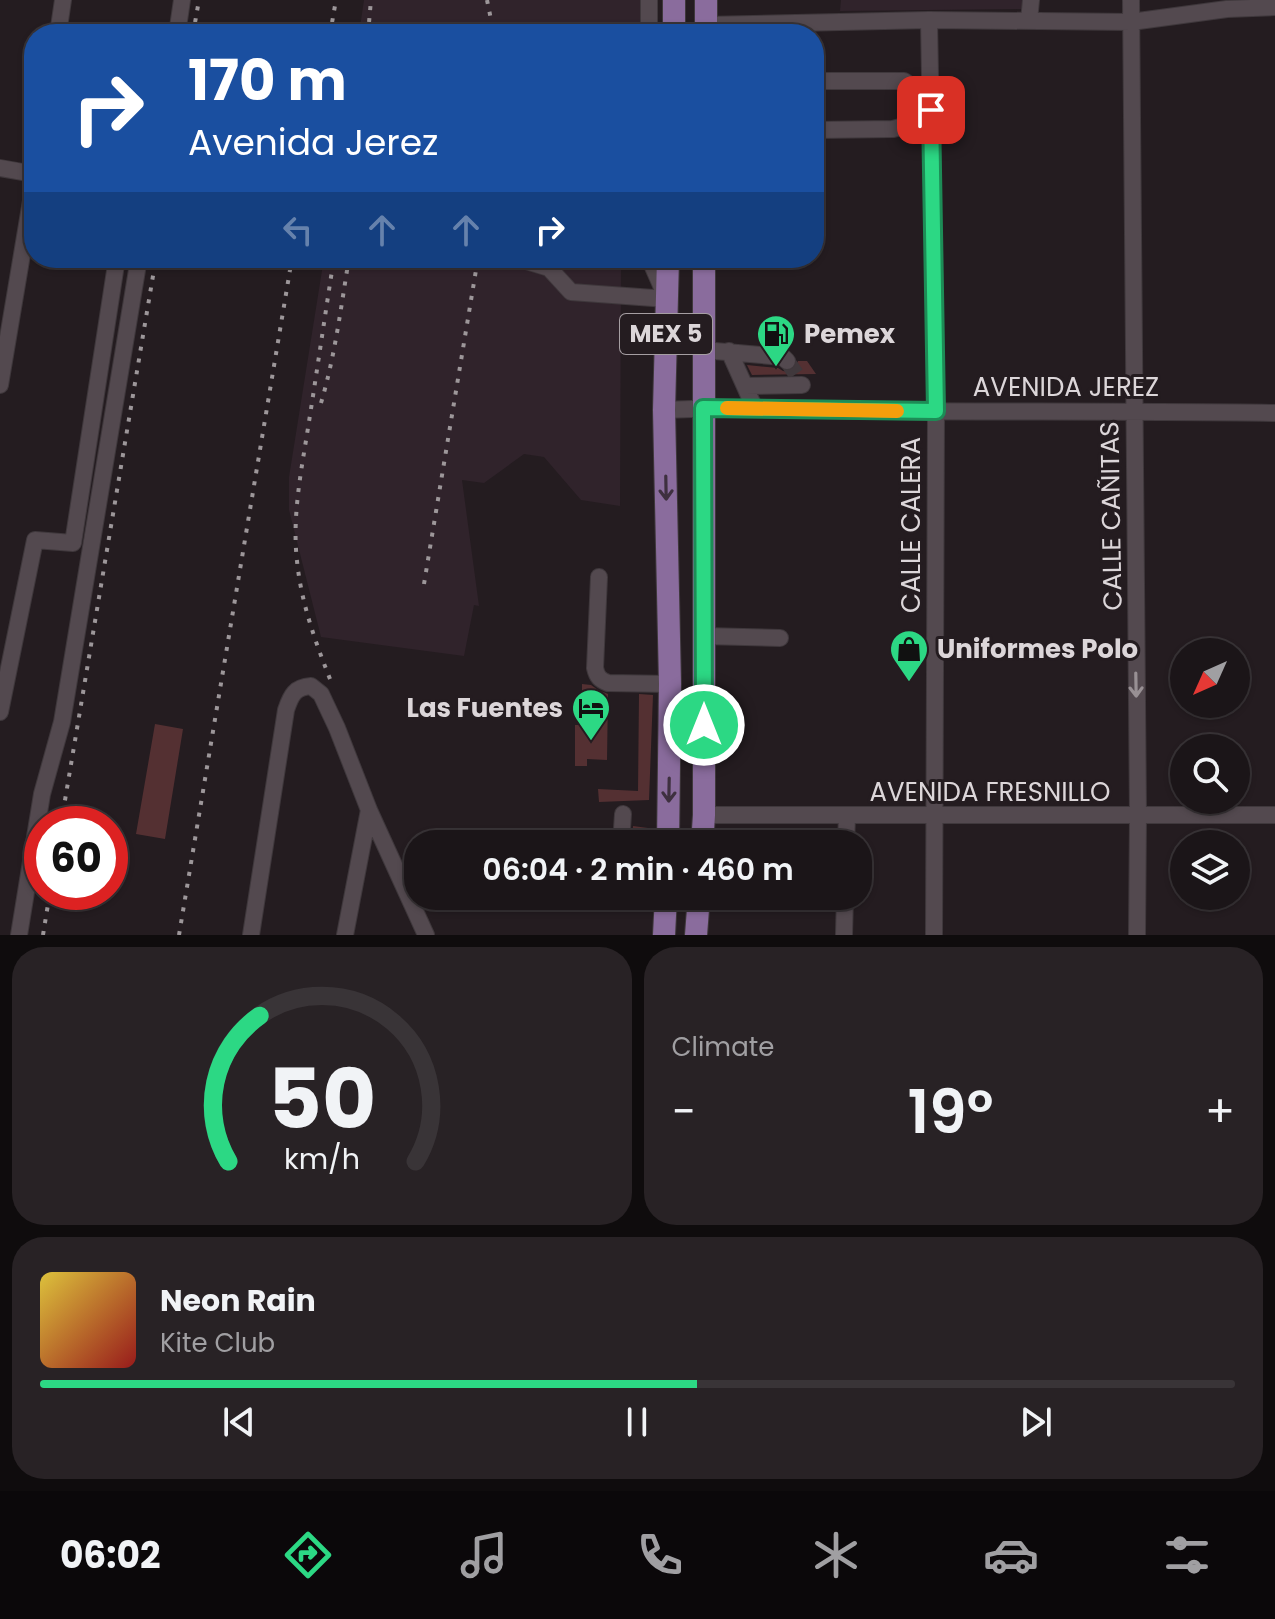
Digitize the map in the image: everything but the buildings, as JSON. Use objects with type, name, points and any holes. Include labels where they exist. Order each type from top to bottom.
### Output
[{"type":"main road","points":[[674,0],[674,24]]},
{"type":"main road","points":[[706,0],[706,24]]},
{"type":"main road","name":"MEX 5","points":[[668,268],[664,410],[670,684],[668,830]]},
{"type":"main road","name":"MEX 5","points":[[703,830],[704,268]]},
{"type":"main road","points":[[664,935],[665,910]]},
{"type":"main road","points":[[696,935],[698,910]]},
{"type":"street","points":[[59,24],[63,0]]},
{"type":"street","points":[[178,24],[182,0]]},
{"type":"street","points":[[649,0],[649,24]]},
{"type":"street","points":[[1029,21],[1031,0]]},
{"type":"street","name":"CALLE CAÑITAS","points":[[1131,0],[1137,935]]},
{"type":"street","points":[[824,25],[929,20],[1131,22],[1227,4],[1275,7]]},
{"type":"street","name":"CALLE CALERA","points":[[929,20],[936,411],[934,935]]},
{"type":"street","points":[[824,81],[904,81],[912,87],[914,96],[912,117],[898,128],[824,130]]},
{"type":"street","points":[[0,168],[24,172]]},
{"type":"street","points":[[0,385],[24,242]]},
{"type":"street","points":[[0,712],[35,540],[73,543],[115,268]]},
{"type":"street","points":[[19,935],[42,794],[62,722],[137,268]]},
{"type":"street","points":[[554,268],[571,292],[667,299],[653,268]]},
{"type":"street","points":[[703,350],[783,357],[817,411]]},
{"type":"street","points":[[729,351],[755,409]]},
{"type":"street","points":[[745,386],[795,373]]},
{"type":"street","name":"AVENIDA JEREZ","points":[[664,410],[1275,413]]},
{"type":"street","points":[[599,577],[596,675],[608,683],[670,684]]},
{"type":"street","points":[[704,636],[780,638]]},
{"type":"street","points":[[251,935],[286,710],[294,692],[311,686],[321,694],[337,728],[369,810],[426,935]]},
{"type":"street","points":[[345,935],[369,810]]},
{"type":"street","points":[[622,830],[623,814]]},
{"type":"street","name":"AVENIDA FRESNILLO","points":[[704,815],[1275,815]]},
{"type":"street","points":[[846,830],[847,816]]},
{"type":"street","points":[[844,935],[845,910]]},
{"type":"shaded area","points":[[364,0],[642,0],[642,24],[360,24]]},
{"type":"shaded area","points":[[841,0],[1025,0],[1024,9],[840,11]]},
{"type":"shaded area","points":[[322,268],[621,268],[620,506],[581,500],[544,457],[524,454],[484,483],[462,480],[479,606],[474,605],[464,656],[321,637],[289,510],[289,477]]},
{"type":"tunnel","points":[[787,361],[796,374]]},
{"type":"railway","points":[[195,24],[199,0]]},
{"type":"railway","points":[[332,24],[336,0]]},
{"type":"railway","points":[[369,24],[371,0]]},
{"type":"railway","points":[[487,0],[492,24]]},
{"type":"railway","points":[[64,806],[154,268]]},
{"type":"railway","points":[[179,935],[290,268]]},
{"type":"railway","points":[[330,679],[305,606],[297,561],[296,511],[332,268]]},
{"type":"railway","points":[[321,403],[334,349],[347,268]]},
{"type":"railway","points":[[424,584],[476,268]]},
{"type":"railway","points":[[43,935],[47,910]]},
{"type":"slow traffic","points":[[727,408],[897,411]]},
{"type":"place","name":"Pemex","points":[[776,368]]},
{"type":"place","name":"Uniformes Polo","points":[[909,683]]},
{"type":"place","name":"Las Fuentes","points":[[591,742]]},
{"type":"route","points":[[704,725],[703,408],[936,411],[931,110]]}]
